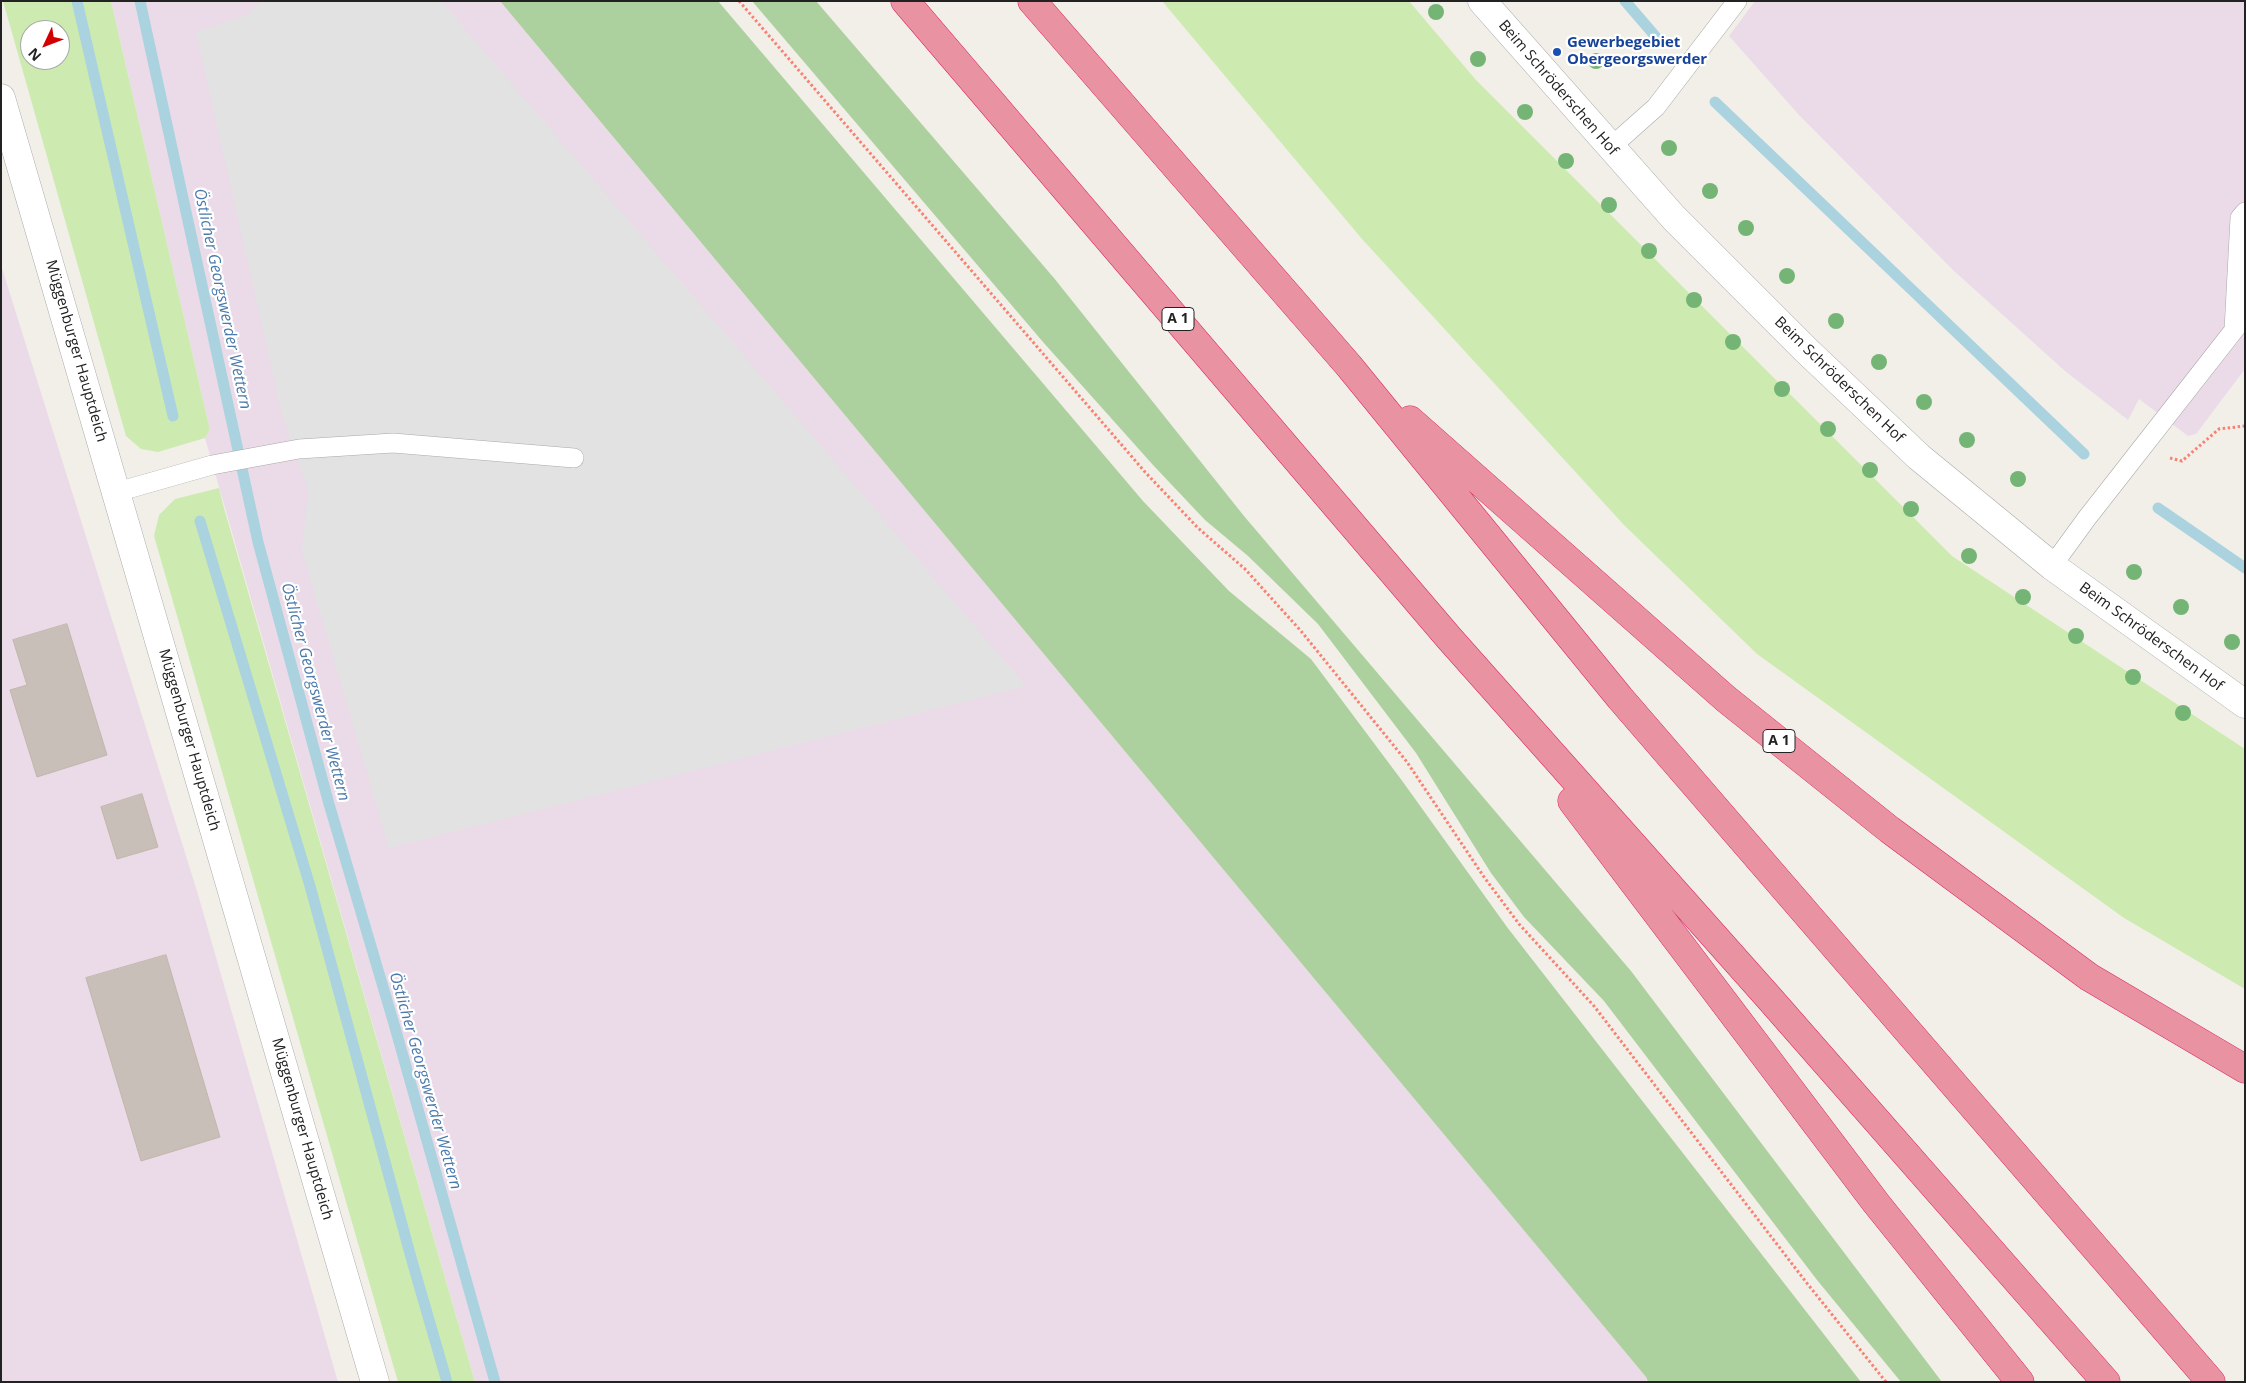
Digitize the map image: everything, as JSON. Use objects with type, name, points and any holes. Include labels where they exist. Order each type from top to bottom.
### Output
[{"type":"highway","name":"A 1","points":[[905,1],[1449,638],[1764,992],[2106,1382]]},
{"type":"highway","name":"A 1","points":[[1032,1],[1349,366],[1726,699],[1890,830],[2089,977],[2245,1070]]},
{"type":"highway","points":[[1349,366],[1620,698],[2211,1382]]},
{"type":"highway","points":[[1449,638],[1876,1203],[2020,1382]]},
{"type":"street","name":"Beim Schröderschen Hof","points":[[1482,1],[1674,218],[1806,351],[1919,457],[2052,566],[2245,704]]},
{"type":"street","name":"Müggenburger Hauptdeich","points":[[1,98],[376,1382]]},
{"type":"lane","points":[[1611,147],[1656,107],[1737,1]]},
{"type":"lane","points":[[2052,566],[2239,323],[2240,218],[2245,212]]},
{"type":"lane","points":[[117,492],[221,464],[299,449],[393,443],[574,458]]},
{"type":"path","points":[[739,1],[1145,472],[1198,528],[1245,568],[1301,631],[1407,762],[1484,877],[1519,924],[1594,1006],[1806,1282],[1886,1382]]},
{"type":"path","points":[[2141,450],[2182,461],[2219,429],[2245,426]]},
{"type":"shaded area","points":[[111,1],[500,1],[1646,1377],[1647,1382],[475,1382],[205,438],[210,430]]},
{"type":"shaded area","points":[[262,1],[441,1],[1026,686],[389,848],[302,550],[308,489],[282,414],[196,32],[245,16]]},
{"type":"shaded area","points":[[1755,1],[2245,1],[2245,369],[2196,434],[2188,436],[2139,399],[2128,420],[2065,371],[1954,271],[1799,115],[1729,36]]},
{"type":"shaded area","points":[[1,265],[197,891],[338,1382],[1,1382]]},
{"type":"green space","points":[[3,1],[111,1],[210,430],[205,438],[158,452],[141,449],[126,436],[23,70],[70,70],[70,20],[20,20],[20,61]]},
{"type":"green space","points":[[500,1],[718,1],[1143,501],[1229,591],[1311,659],[1403,782],[1507,927],[1861,1382],[1648,1382],[1646,1377]]},
{"type":"green space","points":[[752,1],[816,1],[1054,278],[1244,516],[1631,971],[1942,1382],[1901,1382],[1817,1280],[1604,1001],[1524,917],[1491,873],[1416,753],[1318,624],[1248,556],[1205,520],[1153,465],[1043,342]]},
{"type":"green space","points":[[1162,1],[1409,1],[1476,80],[1952,556],[2245,749],[2245,989],[2124,918],[1757,654],[1624,525],[1362,239]]},
{"type":"green space","points":[[219,488],[475,1382],[398,1382],[154,536],[159,515],[175,499]]},
{"type":"building","points":[[67,624],[107,755],[37,777],[10,690],[27,685],[13,640]]},
{"type":"building","points":[[142,794],[158,847],[117,859],[101,807]]},
{"type":"building","points":[[166,955],[220,1137],[141,1161],[86,978]]},
{"type":"waterway","points":[[77,1],[173,416]]},
{"type":"waterway","name":"Östlicher Georgswerder Wettern","points":[[140,1],[258,542],[329,804],[394,1024],[495,1382]]},
{"type":"waterway","points":[[1625,1],[1656,37]]},
{"type":"waterway","points":[[1715,102],[2084,454]]},
{"type":"waterway","points":[[2158,508],[2245,568]]},
{"type":"waterway","points":[[200,521],[310,886],[412,1261],[447,1382]]},
{"type":"place","name":"Gewerbegebiet Obergeorgswerder","points":[[1557,52]]}]
